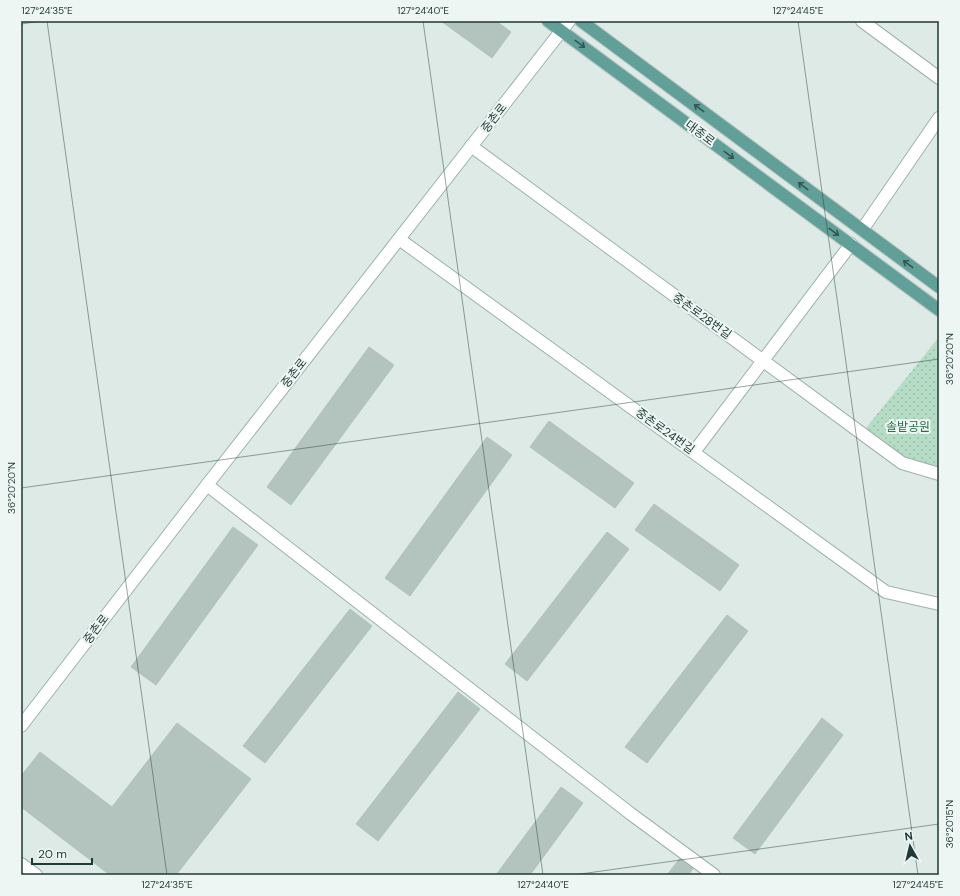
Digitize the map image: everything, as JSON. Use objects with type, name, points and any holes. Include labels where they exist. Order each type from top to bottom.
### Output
[{"type":"main road","name":"대종로","points":[[548,21],[939,310]]},
{"type":"main road","name":"대종로","points":[[581,21],[939,287]]},
{"type":"street","name":"중촌로","points":[[21,726],[569,21]]},
{"type":"street","points":[[862,21],[939,78]]},
{"type":"street","points":[[862,230],[939,118]]},
{"type":"street","name":"중촌로28번길","points":[[471,146],[902,463],[939,474]]},
{"type":"street","name":"중촌로24번길","points":[[399,239],[886,592],[939,604]]},
{"type":"street","points":[[694,452],[850,244]]},
{"type":"street","points":[[207,485],[631,814],[714,875]]},
{"type":"street","points":[[21,864],[36,875]]},
{"type":"green space","name":"솔밭공원","points":[[939,337],[939,474],[902,463],[862,433]]},
{"type":"building","points":[[441,21],[496,21],[511,32],[492,58]]},
{"type":"building","points":[[369,347],[394,365],[291,505],[267,487]]},
{"type":"building","points":[[549,421],[634,483],[615,508],[530,447]]},
{"type":"building","points":[[487,437],[512,455],[410,596],[385,578]]},
{"type":"building","points":[[654,504],[739,565],[720,591],[635,530]]},
{"type":"building","points":[[233,527],[258,545],[156,685],[131,667]]},
{"type":"building","points":[[607,532],[629,549],[527,681],[505,664]]},
{"type":"building","points":[[350,609],[372,626],[265,763],[243,746]]},
{"type":"building","points":[[727,615],[748,631],[647,763],[625,747]]},
{"type":"building","points":[[458,692],[480,709],[378,841],[356,824]]},
{"type":"building","points":[[822,718],[843,735],[755,854],[733,838]]},
{"type":"building","points":[[177,723],[251,779],[176,875],[110,875],[21,807],[21,776],[40,752],[112,807]]},
{"type":"building","points":[[561,787],[583,803],[530,875],[496,875]]},
{"type":"building","points":[[681,857],[694,867],[689,874],[691,875],[667,875]]}]
